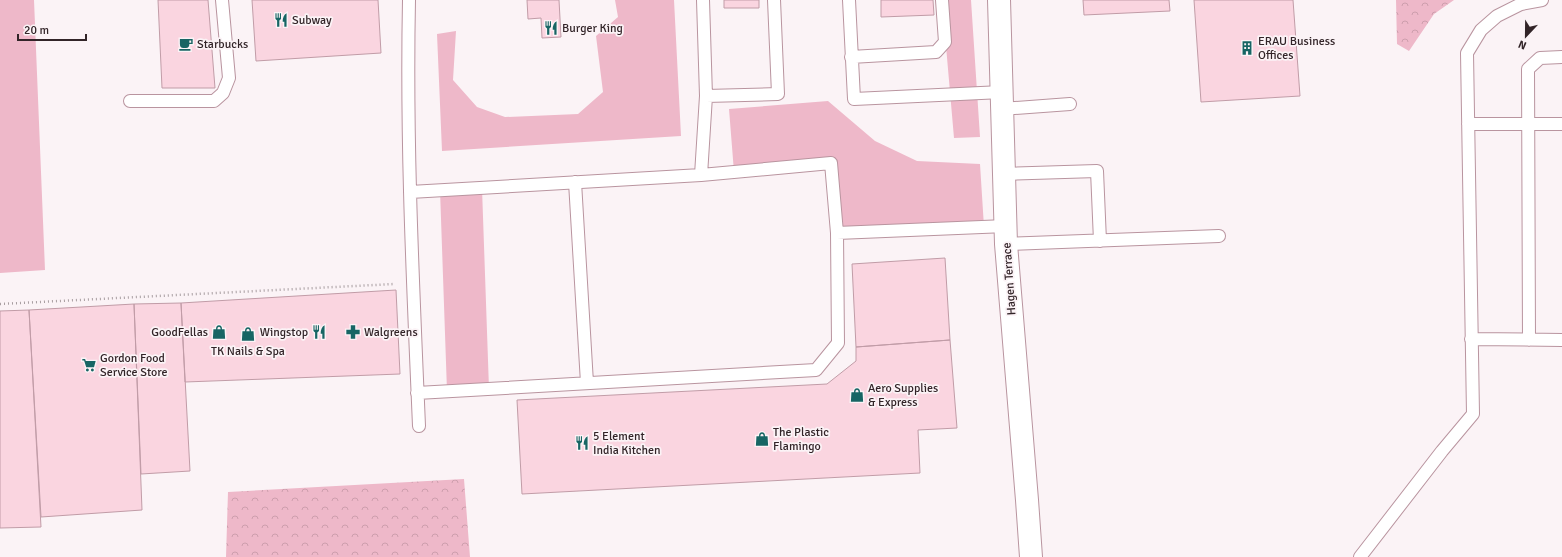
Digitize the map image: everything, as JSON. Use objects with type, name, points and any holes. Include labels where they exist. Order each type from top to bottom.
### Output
[{"type":"street","name":"Hagen Terrace","points":[[999,0],[1006,235],[1031,557]]},
{"type":"lane","points":[[130,101],[214,101],[223,93],[229,78],[222,0]]},
{"type":"lane","points":[[409,0],[407,86],[419,426]]},
{"type":"lane","points":[[701,175],[706,96],[703,0]]},
{"type":"lane","points":[[706,96],[778,94],[774,0]]},
{"type":"lane","points":[[849,0],[854,99],[1002,101],[1070,104]]},
{"type":"lane","points":[[851,57],[936,52],[945,42],[942,0]]},
{"type":"lane","points":[[1360,557],[1442,450],[1472,414],[1467,53],[1480,30],[1497,16],[1521,4],[1542,0]]},
{"type":"lane","points":[[1529,340],[1528,69],[1540,58],[1562,58]]},
{"type":"lane","points":[[1468,124],[1562,124]]},
{"type":"lane","points":[[410,192],[701,175],[831,163],[836,233],[838,343],[816,370],[417,393]]},
{"type":"lane","points":[[1004,174],[1097,171],[1100,240]]},
{"type":"lane","points":[[575,182],[587,383]]},
{"type":"lane","points":[[836,233],[1006,235],[1100,240],[1219,236]]},
{"type":"lane","points":[[1471,339],[1562,340]]},
{"type":"path","points":[[0,304],[394,284]]},
{"type":"green space","points":[[0,0],[34,0],[45,270],[0,273]]},
{"type":"green space","points":[[615,0],[674,0],[681,136],[442,151],[437,34],[456,31],[453,80],[477,107],[505,117],[578,114],[603,92],[596,36],[618,17]]},
{"type":"green space","points":[[942,0],[971,0],[980,137],[954,138]]},
{"type":"green space","points":[[1396,0],[1454,0],[1434,14],[1409,51],[1397,44]]},
{"type":"green space","points":[[828,101],[875,141],[917,161],[980,164],[984,227],[837,233],[831,163],[734,172],[729,109]]},
{"type":"green space","points":[[482,188],[489,389],[447,391],[440,190]]},
{"type":"green space","points":[[464,479],[470,557],[226,557],[228,492]]},
{"type":"building","name":"Starbucks","points":[[158,0],[208,0],[215,88],[162,88]]},
{"type":"building","points":[[252,0],[378,0],[381,53],[256,61]]},
{"type":"building","name":"Burger King","points":[[527,0],[559,0],[561,37],[542,38],[541,18],[528,19]]},
{"type":"building","points":[[724,0],[759,0],[759,8],[724,8]]},
{"type":"building","points":[[881,0],[933,0],[934,15],[881,17]]},
{"type":"building","points":[[1083,0],[1169,0],[1170,11],[1084,15]]},
{"type":"building","name":"ERAU Business Offices","points":[[1194,0],[1293,0],[1300,96],[1201,102]]},
{"type":"building","points":[[945,258],[950,340],[856,347],[852,264]]},
{"type":"building","points":[[396,290],[400,374],[185,382],[181,303]]},
{"type":"building","points":[[181,303],[190,471],[141,474],[134,304]]},
{"type":"building","points":[[134,304],[142,510],[41,517],[29,310]]},
{"type":"building","points":[[29,310],[41,527],[0,528],[0,311]]},
{"type":"building","points":[[950,340],[957,428],[918,430],[920,473],[522,494],[517,400],[827,384],[856,361],[856,347]]},
{"type":"place","name":"Subway","points":[[281,20]]},
{"type":"place","name":"Burger King","points":[[551,28]]},
{"type":"place","name":"Starbucks","points":[[186,44]]},
{"type":"place","name":"ERAU Business Offices","points":[[1247,48]]},
{"type":"place","name":"GoodFellas","points":[[219,332]]},
{"type":"place","name":"Wingstop","points":[[319,332]]},
{"type":"place","name":"Walgreens","points":[[353,332]]},
{"type":"place","name":"TK Nails & Spa","points":[[248,334]]},
{"type":"place","name":"Gordon Food Service Store","points":[[89,365]]},
{"type":"place","name":"Aero Supplies & Express","points":[[857,395]]},
{"type":"place","name":"The Plastic Flamingo","points":[[762,439]]},
{"type":"place","name":"5 Element India Kitchen","points":[[582,443]]}]
